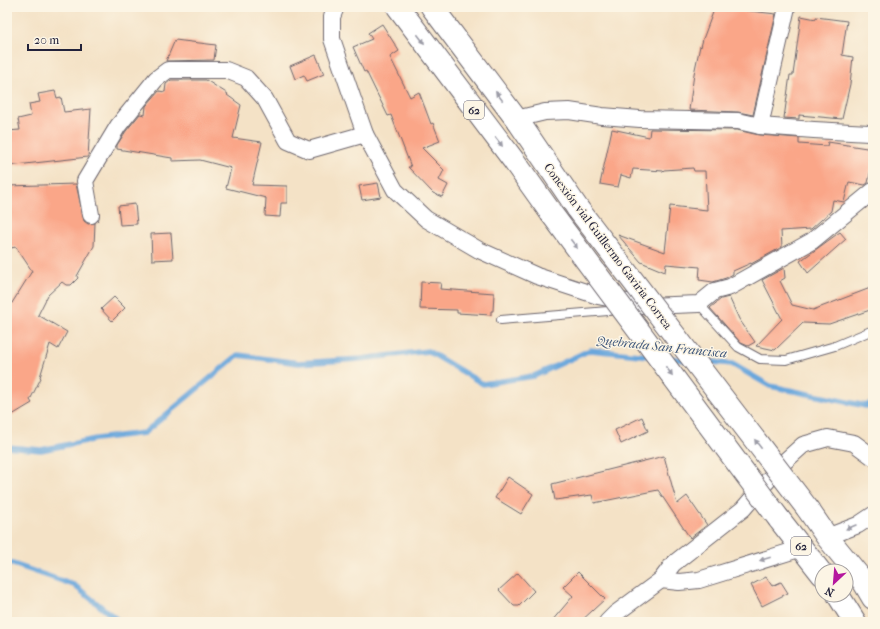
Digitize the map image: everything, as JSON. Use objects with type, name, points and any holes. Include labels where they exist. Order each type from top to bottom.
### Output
[{"type":"highway","name":"Conexión vial Guillermo Gaviria Correa","points":[[398,7],[779,519],[814,564]]},
{"type":"highway","name":"Conexión vial Guillermo Gaviria Correa","points":[[432,7],[516,119],[578,208],[863,581],[873,598]]},
{"type":"highway","points":[[843,603],[855,622]]},
{"type":"street","points":[[336,7],[332,17],[332,39],[365,134],[395,190],[426,219],[479,250],[538,276],[598,296],[647,306],[699,304],[715,291],[730,286],[812,241],[873,191]]},
{"type":"street","points":[[760,126],[787,7]]},
{"type":"street","points":[[91,215],[85,181],[118,126],[156,79],[168,70],[226,70],[246,78],[265,99],[288,141],[309,150],[365,134]]},
{"type":"street","points":[[516,119],[545,112],[569,111],[602,116],[640,119],[738,121],[760,126],[869,133],[873,135]]},
{"type":"street","points":[[607,622],[615,614],[661,580],[673,564],[743,509],[783,462],[803,445],[828,438],[854,443],[873,457]]},
{"type":"street","points":[[828,537],[858,525],[873,515]]},
{"type":"street","points":[[661,580],[680,582],[699,580],[802,548]]},
{"type":"lane","points":[[501,320],[699,304],[738,347],[760,359],[786,360],[835,346],[873,330]]},
{"type":"building","points":[[715,7],[776,14],[753,115],[738,112],[689,110],[700,46],[701,47]]},
{"type":"building","points":[[801,16],[816,19],[816,17],[847,21],[842,55],[853,57],[850,84],[842,119],[799,115],[799,119],[784,118],[790,75],[793,75]]},
{"type":"building","points":[[382,24],[399,51],[390,57],[410,97],[419,92],[431,124],[433,123],[440,141],[422,148],[444,170],[439,180],[448,185],[442,197],[433,193],[408,167],[411,167],[391,115],[388,116],[366,71],[364,72],[353,47],[372,39],[368,33]]},
{"type":"building","points":[[175,40],[216,45],[214,60],[166,61]]},
{"type":"building","points":[[316,55],[324,74],[307,81],[304,75],[295,79],[290,66]]},
{"type":"building","points":[[171,80],[206,80],[228,94],[227,95],[241,105],[233,138],[262,142],[252,185],[287,186],[287,203],[281,203],[280,217],[265,216],[266,198],[226,188],[231,168],[200,160],[172,161],[172,158],[117,149],[117,145],[126,131],[140,114],[145,115],[146,106],[159,91],[165,92],[166,84]]},
{"type":"building","points":[[55,91],[57,98],[61,97],[64,112],[91,109],[88,157],[7,166],[7,131],[20,130],[18,119],[31,116],[29,104],[40,102],[38,94]]},
{"type":"building","points":[[612,129],[649,137],[650,129],[737,130],[759,135],[799,138],[799,144],[827,146],[828,142],[873,149],[873,170],[871,169],[868,183],[865,185],[849,182],[844,202],[833,200],[831,211],[811,229],[781,231],[782,247],[751,264],[733,271],[733,274],[726,278],[713,282],[699,280],[700,267],[666,264],[665,272],[641,262],[618,235],[665,252],[670,206],[707,210],[705,171],[694,171],[693,168],[663,171],[633,169],[631,178],[621,175],[618,187],[600,184]]},
{"type":"building","points":[[378,183],[381,197],[362,200],[359,186]]},
{"type":"building","points":[[76,184],[84,221],[88,224],[95,223],[94,246],[77,276],[78,278],[71,285],[66,285],[62,282],[48,295],[38,315],[67,332],[58,349],[50,344],[40,377],[41,378],[30,400],[32,403],[7,418],[7,311],[32,271],[16,247],[11,248],[7,237],[7,186]]},
{"type":"building","points":[[135,204],[137,224],[120,225],[118,206]]},
{"type":"building","points":[[840,232],[846,239],[808,273],[800,261]]},
{"type":"building","points":[[171,233],[173,259],[152,260],[151,234]]},
{"type":"building","points":[[784,268],[785,278],[780,281],[792,305],[813,310],[873,287],[873,309],[829,324],[803,323],[775,350],[756,346],[782,319],[762,280]]},
{"type":"building","points":[[421,282],[441,283],[440,289],[494,293],[493,311],[491,311],[491,315],[457,313],[457,310],[420,309]]},
{"type":"building","points":[[114,297],[125,308],[112,321],[101,309]]},
{"type":"building","points":[[729,297],[739,319],[755,342],[748,346],[741,343],[710,308],[721,299]]},
{"type":"building","points":[[642,417],[648,431],[621,444],[615,430]]},
{"type":"building","points":[[664,456],[677,504],[687,496],[707,525],[690,538],[658,490],[594,503],[592,495],[555,500],[552,484]]},
{"type":"building","points":[[508,477],[533,494],[521,514],[495,498]]},
{"type":"building","points":[[578,572],[605,599],[580,622],[551,622],[573,596],[563,587]]},
{"type":"building","points":[[518,573],[534,591],[519,606],[514,606],[499,590]]},
{"type":"building","points":[[766,577],[772,586],[781,582],[788,593],[762,606],[751,585]]},
{"type":"waterway","name":"Quebrada San Francisca","points":[[7,447],[41,450],[96,439],[144,433],[238,355],[299,363],[361,359],[428,351],[483,384],[534,376],[590,350],[650,356]]},
{"type":"waterway","name":"Quebrada San Francisca","points":[[667,358],[686,360]]},
{"type":"waterway","name":"Quebrada San Francisca","points":[[703,361],[732,364],[770,386],[866,406],[873,402]]},
{"type":"waterway","points":[[7,562],[74,585],[120,622]]}]
